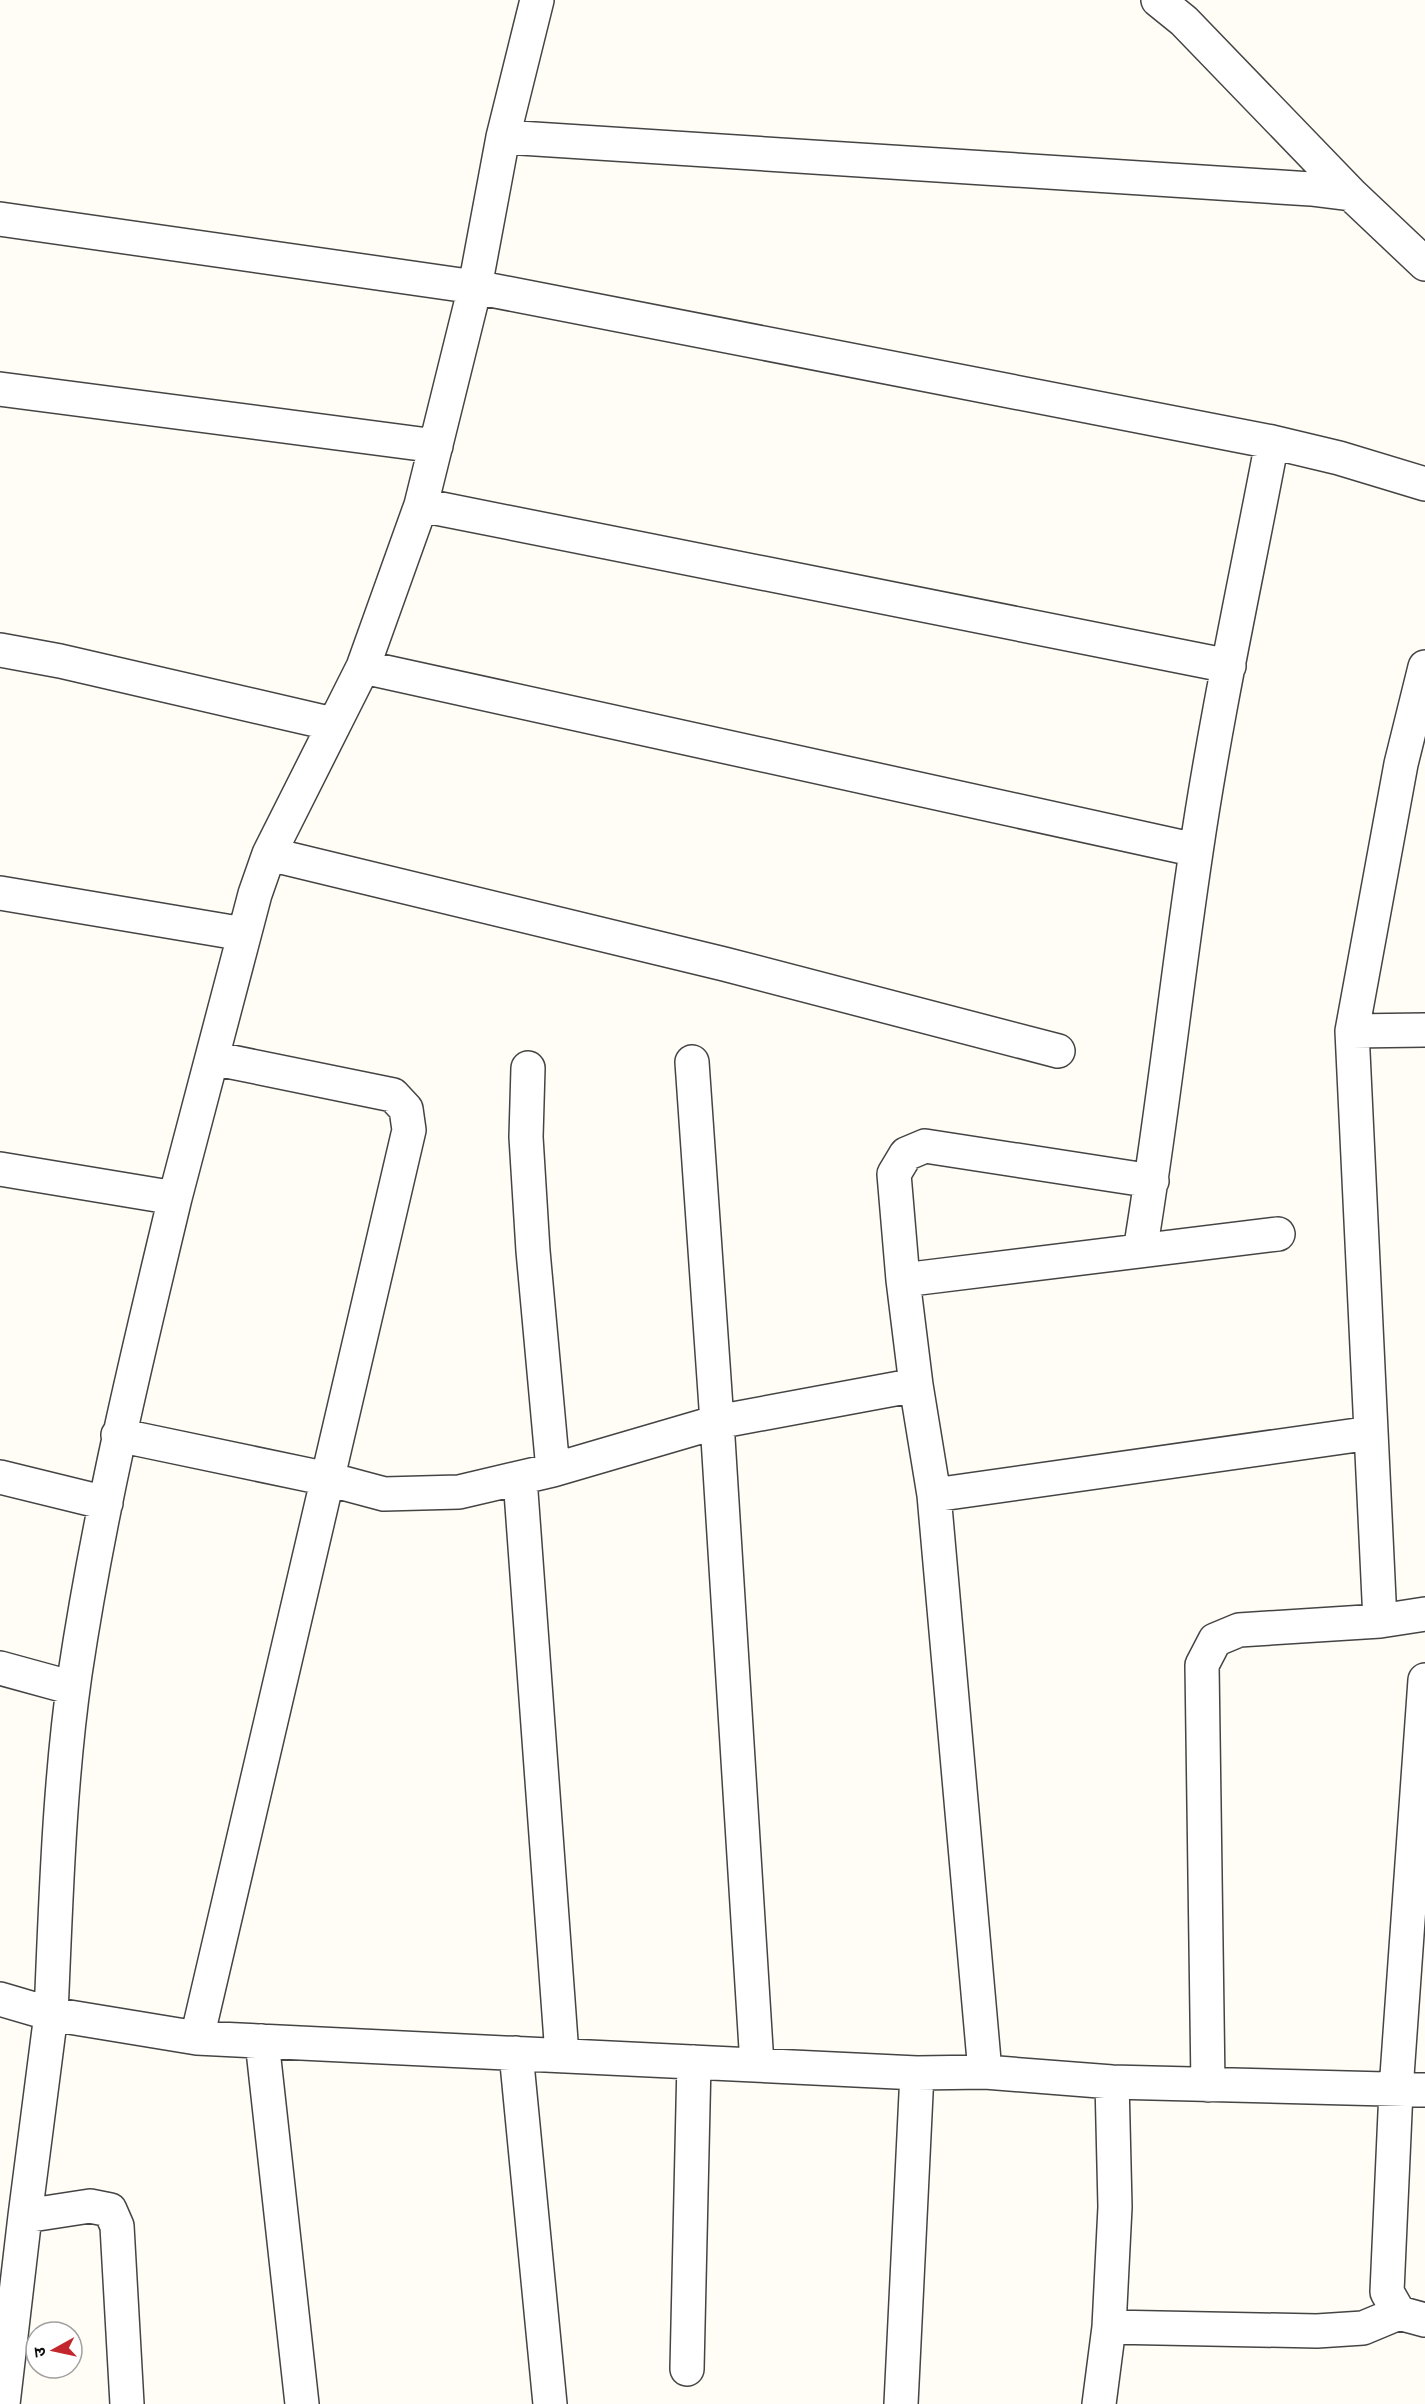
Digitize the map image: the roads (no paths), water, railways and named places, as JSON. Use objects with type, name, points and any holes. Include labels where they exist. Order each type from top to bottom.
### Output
[{"type":"street","points":[[3,2404],[51,2014],[60,1819],[73,1688],[118,1435],[175,1198],[244,934],[269,854],[363,667],[421,505],[475,287],[503,137],[537,0]]},
{"type":"street","points":[[1158,0],[1184,21],[1351,194],[1425,264]]},
{"type":"street","points":[[503,137],[1311,189],[1351,194]]},
{"type":"street","points":[[0,219],[475,287],[1272,442],[1339,458],[1425,484]]},
{"type":"street","points":[[0,389],[436,446]]},
{"type":"street","points":[[1140,1251],[1152,1181],[1196,850],[1272,442]]},
{"type":"street","points":[[421,505],[1229,666]]},
{"type":"street","points":[[0,650],[60,661],[333,724]]},
{"type":"street","points":[[363,667],[1196,850]]},
{"type":"street","points":[[1380,1621],[1352,1031],[1401,764],[1425,667]]},
{"type":"street","points":[[1401,764],[1425,790]]},
{"type":"street","points":[[269,854],[724,964],[1058,1051]]},
{"type":"street","points":[[0,893],[244,934]]},
{"type":"street","points":[[1352,1031],[1425,1030]]},
{"type":"street","points":[[197,2038],[409,1130],[406,1109],[393,1095],[212,1058]]},
{"type":"street","points":[[692,1062],[757,2065]]},
{"type":"street","points":[[528,1068],[526,1137],[533,1251],[554,1470]]},
{"type":"street","points":[[985,2072],[934,1495],[916,1385],[903,1280],[894,1174],[906,1154],[926,1146],[1152,1181]]},
{"type":"street","points":[[0,1169],[175,1198]]},
{"type":"street","points":[[903,1280],[1278,1234]]},
{"type":"street","points":[[118,1435],[328,1479],[384,1494],[459,1492],[554,1470],[717,1422],[916,1385]]},
{"type":"street","points":[[934,1495],[1371,1432]]},
{"type":"street","points":[[0,1477],[106,1503]]},
{"type":"street","points":[[520,1478],[562,2055]]},
{"type":"street","points":[[1208,2085],[1202,1665],[1215,1640],[1239,1630],[1380,1621],[1425,1614]]},
{"type":"street","points":[[0,1668],[73,1688]]},
{"type":"street","points":[[1412,2316],[1387,2292],[1411,2090],[1425,1680]]},
{"type":"street","points":[[0,1999],[51,2014],[197,2038],[917,2073],[985,2072],[1112,2082],[1411,2090]]},
{"type":"street","points":[[262,2041],[302,2404]]},
{"type":"street","points":[[516,2053],[550,2404]]},
{"type":"street","points":[[687,2369],[694,2062]]},
{"type":"street","points":[[901,2404],[917,2073]]},
{"type":"street","points":[[1099,2404],[1108,2327],[1115,2207],[1112,2082]]},
{"type":"street","points":[[25,2216],[90,2206],[110,2210],[117,2226],[127,2404]]},
{"type":"street","points":[[1108,2327],[1317,2331],[1363,2328],[1412,2316]]}]
